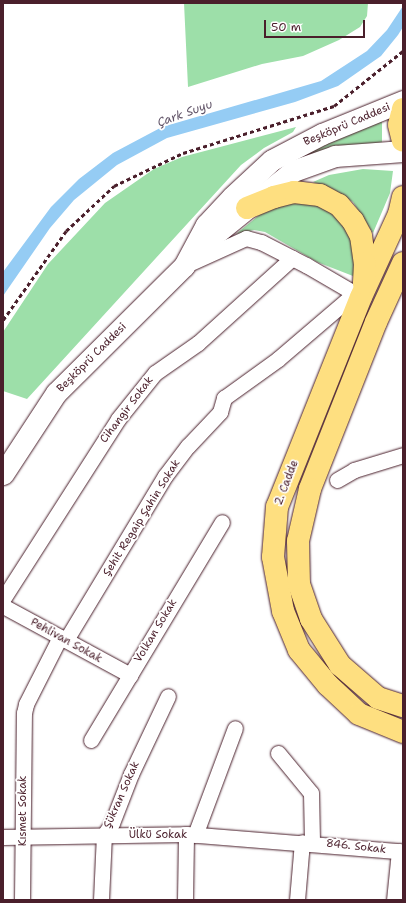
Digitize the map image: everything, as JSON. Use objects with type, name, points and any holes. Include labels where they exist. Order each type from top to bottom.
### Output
[{"type":"main road","name":"Beşköprü Caddesi","points":[[188,259],[206,225],[232,197],[272,160],[322,134],[403,101]]},
{"type":"main road","points":[[403,109],[400,125],[403,141]]},
{"type":"main road","name":"Beşköprü Caddesi","points":[[3,474],[56,393],[188,259],[293,171],[328,158],[403,151]]},
{"type":"main road","points":[[248,208],[274,197],[294,192],[320,195],[339,206],[353,221],[361,236],[365,263],[360,294]]},
{"type":"main road","name":"2. Cadde","points":[[403,198],[399,214],[360,294],[277,507],[273,557],[283,611],[299,650],[328,685],[359,714],[403,732]]},
{"type":"main road","points":[[403,263],[376,322],[310,489],[298,541],[299,584],[311,619],[340,666],[378,698],[403,706]]},
{"type":"street","points":[[188,259],[246,238],[292,258],[360,294]]},
{"type":"street","name":"Cihangir Sokak","points":[[3,600],[118,419],[155,373],[198,343],[292,258]]},
{"type":"street","name":"Şehit Regaip Şahin Sokak","points":[[23,722],[26,704],[63,639],[165,476],[188,446],[220,412],[224,398],[278,359],[360,294]]},
{"type":"street","points":[[337,480],[354,470],[403,455]]},
{"type":"street","name":"Volkan Sokak","points":[[91,740],[222,522]]},
{"type":"street","name":"Pehlivan Sokak","points":[[3,606],[130,675]]},
{"type":"street","name":"Şükran Sokak","points":[[101,900],[104,835],[112,823],[168,696]]},
{"type":"street","name":"Kısmet Sokak","points":[[22,900],[23,722]]},
{"type":"street","points":[[185,900],[191,835],[235,728]]},
{"type":"street","points":[[278,753],[311,793],[307,842],[297,900]]},
{"type":"street","name":"Ülkü Sokak","points":[[3,837],[23,838],[104,835],[191,835],[307,842]]},
{"type":"street","name":"846. Sokak","points":[[307,842],[399,851],[394,900]]},
{"type":"path","points":[[3,320],[66,231],[114,186],[183,153],[334,106],[403,51]]},
{"type":"green space","points":[[184,3],[368,3],[367,16],[360,27],[339,40],[303,56],[262,64],[188,87]]},
{"type":"green space","points":[[382,121],[382,145],[362,145],[249,189],[290,159]]},
{"type":"green space","points":[[296,127],[293,132],[264,148],[241,165],[27,399],[3,391],[3,332],[48,264],[105,203],[154,169],[182,157]]},
{"type":"green space","points":[[363,169],[393,171],[390,193],[373,233],[353,202],[334,190],[313,182],[329,175]]},
{"type":"green space","points":[[282,201],[325,205],[348,224],[358,266],[353,276],[317,262],[265,232],[254,230],[236,234],[269,207]]},
{"type":"water","points":[[403,6],[403,27],[381,56],[338,86],[295,102],[167,138],[117,165],[74,200],[50,228],[3,296],[3,272],[51,207],[79,179],[113,153],[162,127],[321,81],[367,51],[387,30]]},
{"type":"water label","name":"Çark Suyu","points":[[185,114]]}]
